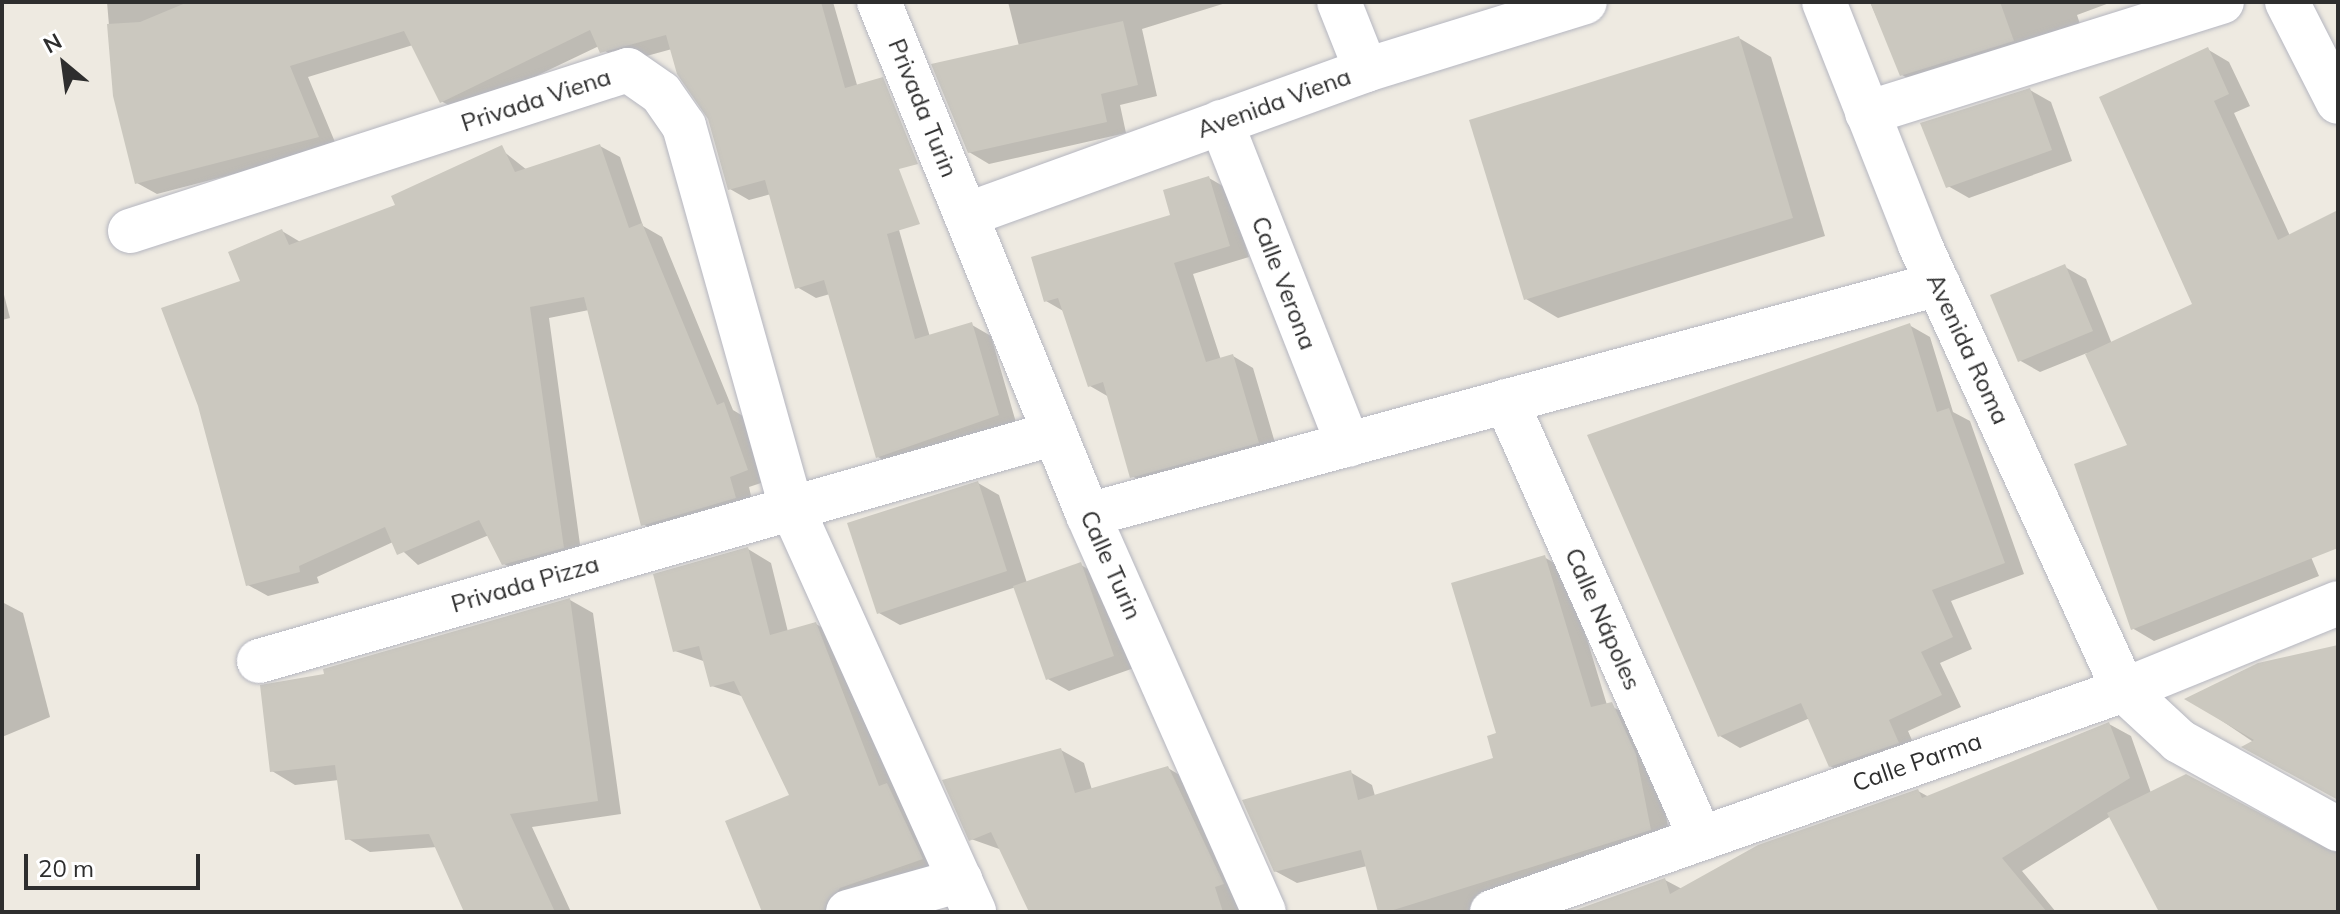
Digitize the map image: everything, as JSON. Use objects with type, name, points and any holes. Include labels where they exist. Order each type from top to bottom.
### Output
[{"type":"street","name":"Privada Turin","points":[[879,2],[966,215]]},
{"type":"street","points":[[1339,2],[1366,70]]},
{"type":"street","name":"Avenida Viena","points":[[966,215],[1366,70],[1585,2]]},
{"type":"street","name":"Avenida Roma","points":[[1824,2],[1938,284],[2124,690]]},
{"type":"street","points":[[1867,113],[2222,2]]},
{"type":"street","points":[[2287,2],[2338,102]]},
{"type":"street","name":"Privada Viena","points":[[130,231],[628,70],[661,93],[684,126],[791,506]]},
{"type":"street","name":"Calle Verona","points":[[1221,122],[1348,445]]},
{"type":"street","name":"Calle Turin","points":[[966,215],[1088,515],[1264,912]]},
{"type":"street","points":[[1088,515],[1938,284]]},
{"type":"street","name":"Calle Nápoles","points":[[1506,401],[1700,837]]},
{"type":"street","name":"Privada Pizza","points":[[259,661],[791,506],[1055,433]]},
{"type":"street","points":[[791,506],[968,896],[848,912]]},
{"type":"street","name":"Calle Parma","points":[[1492,912],[1554,903],[1700,837],[2124,690],[2338,603]]},
{"type":"street","points":[[2124,690],[2179,741],[2338,829]]},
{"type":"building","points":[[188,2],[821,2],[845,88],[883,77],[918,164],[899,169],[920,224],[887,234],[915,339],[972,322],[999,415],[876,458],[824,280],[795,289],[765,180],[728,190],[708,119],[677,74],[666,35],[600,53],[590,30],[440,103],[404,31],[290,66],[319,137],[135,184],[113,96],[107,24],[140,22]]},
{"type":"building","points":[[1870,2],[2000,2],[2014,41],[1900,76]]},
{"type":"building","points":[[1123,21],[1138,85],[1101,94],[1107,122],[968,153],[931,64]]},
{"type":"building","points":[[1739,36],[1793,218],[1524,300],[1469,120]]},
{"type":"building","points":[[2208,47],[2229,94],[2214,101],[2278,240],[2338,210],[2338,548],[2131,630],[2074,464],[2127,445],[2085,354],[2192,304],[2099,97]]},
{"type":"building","points":[[2030,88],[2052,150],[1946,188],[1920,123]]},
{"type":"building","points":[[600,144],[629,228],[642,223],[717,405],[724,402],[748,470],[730,477],[736,498],[641,526],[584,297],[530,307],[564,548],[502,565],[479,520],[397,555],[385,527],[299,566],[300,572],[246,586],[198,406],[161,308],[240,281],[228,252],[282,229],[289,245],[395,205],[391,196],[502,145],[515,172]]},
{"type":"building","points":[[1209,176],[1230,246],[1174,263],[1206,362],[1233,354],[1259,443],[1130,478],[1103,382],[1088,387],[1058,298],[1044,302],[1031,257],[1170,215],[1163,190]]},
{"type":"building","points":[[2065,264],[2093,331],[2018,362],[1990,295]]},
{"type":"building","points":[[1910,323],[1937,412],[1949,408],[2005,563],[1932,590],[1953,637],[1921,652],[1942,695],[1889,720],[1899,743],[1829,767],[1801,703],[1718,737],[1587,435]]},
{"type":"building","points":[[978,481],[1007,571],[877,614],[847,523]]},
{"type":"building","points":[[748,547],[770,635],[816,622],[879,786],[887,783],[923,859],[840,888],[824,912],[762,912],[725,821],[789,795],[734,681],[710,687],[699,646],[673,652],[653,574]]},
{"type":"building","points":[[1545,555],[1591,707],[1612,702],[1636,754],[1651,830],[1387,912],[1378,912],[1361,850],[1274,872],[1242,800],[1351,770],[1358,800],[1493,758],[1487,736],[1496,733],[1451,583]]},
{"type":"building","points":[[1081,562],[1114,656],[1046,680],[1013,586]]},
{"type":"building","points":[[570,598],[598,801],[510,814],[555,912],[464,912],[429,834],[345,840],[335,765],[270,772],[260,685],[324,674],[323,669]]},
{"type":"building","points":[[2338,645],[2338,800],[2241,747],[2254,740],[2184,699],[2258,663]]},
{"type":"building","points":[[2109,722],[2130,778],[2002,858],[2047,912],[1570,912],[1665,878],[1670,894],[1758,845],[1918,789],[1922,798]]},
{"type":"building","points":[[1061,748],[1075,793],[1168,766],[1224,884],[1215,887],[1223,912],[1029,912],[991,832],[969,841],[942,780]]},
{"type":"building","points":[[2186,774],[2338,854],[2338,912],[2159,912],[2107,813]]}]
